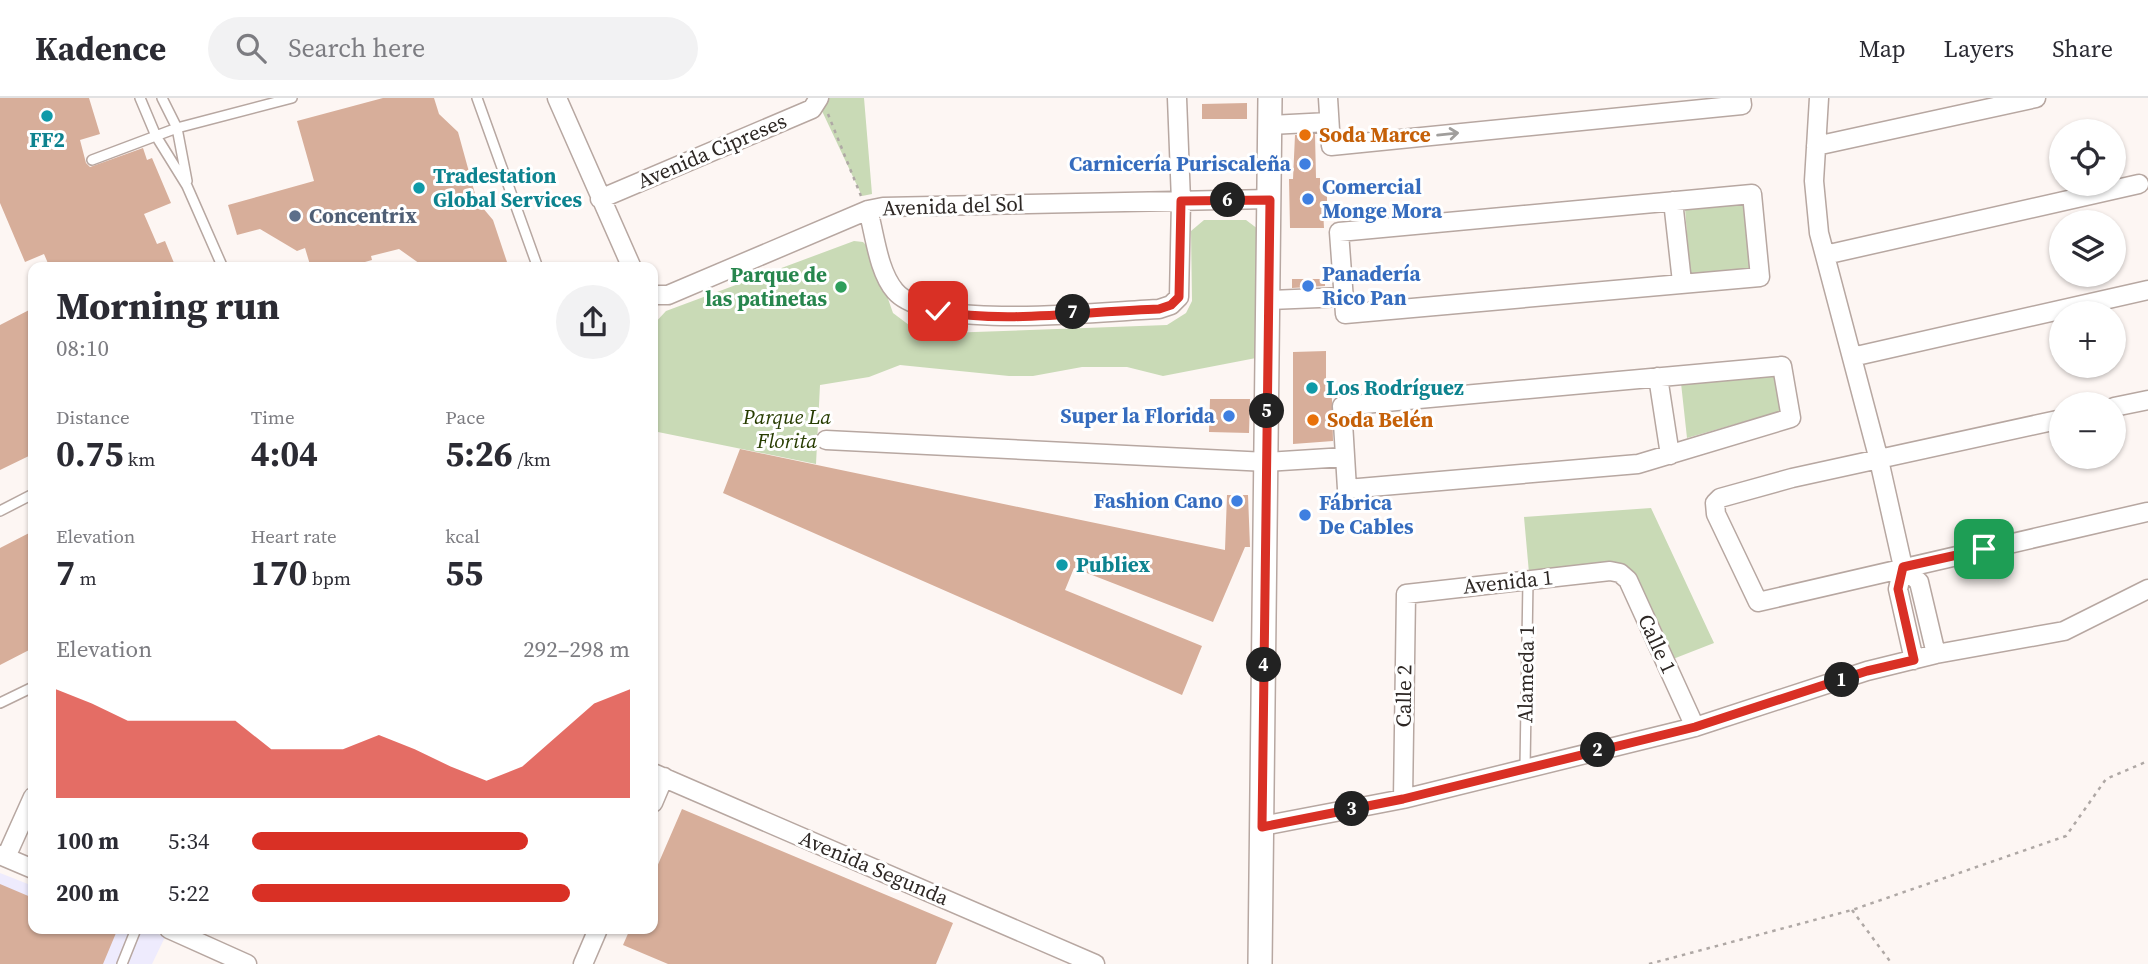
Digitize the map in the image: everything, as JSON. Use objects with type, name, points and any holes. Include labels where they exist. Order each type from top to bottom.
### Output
[{"type":"street","points":[[557,98],[629,262]]},
{"type":"street","points":[[868,210],[886,281],[897,295],[915,305],[961,315],[997,315],[1159,309],[1171,305],[1179,297],[1181,201],[1177,98]]},
{"type":"street","points":[[1260,964],[1270,98]]},
{"type":"street","points":[[1328,98],[1331,146],[1674,104],[1742,105],[1741,98]]},
{"type":"street","points":[[1819,98],[1815,210],[1880,460],[1903,567],[1898,589],[1914,660]]},
{"type":"street","points":[[1816,146],[2036,98]]},
{"type":"street","name":"Avenida Cipreses","points":[[600,199],[823,105]]},
{"type":"street","points":[[1270,125],[1329,122]]},
{"type":"street","points":[[1825,255],[2139,184]]},
{"type":"street","points":[[1752,194],[1760,277],[1682,282],[1345,314],[1339,232],[1752,194]]},
{"type":"street","name":"Avenida del Sol","points":[[658,295],[667,295],[868,210],[904,205],[1270,200]]},
{"type":"street","points":[[1674,201],[1682,282]]},
{"type":"street","points":[[1852,357],[2148,290]]},
{"type":"street","points":[[1269,300],[1344,297]]},
{"type":"street","points":[[1782,366],[1791,418],[1670,455],[1638,464],[1347,489],[1342,406],[1782,366]]},
{"type":"street","points":[[1658,377],[1670,455]]},
{"type":"street","points":[[2126,405],[2148,400]]},
{"type":"street","points":[[2049,422],[1792,478],[1720,498],[1715,503],[1716,514],[1758,602],[2147,512]]},
{"type":"street","points":[[826,439],[1267,462],[1345,457]]},
{"type":"street","points":[[1903,567],[1919,582],[1936,654]]},
{"type":"street","name":"Avenida 1","points":[[1405,594],[1610,571]]},
{"type":"street","name":"Calle 1","points":[[1610,571],[1620,573],[1628,580],[1695,727]]},
{"type":"street","points":[[1262,827],[1403,799],[1695,727],[1867,671],[1936,654],[2064,631],[2148,589]]},
{"type":"street","name":"Calle 2","points":[[1403,799],[1405,594]]},
{"type":"street","name":"Avenida Segunda","points":[[658,775],[1095,964]]},
{"type":"street","points":[[28,807],[3,856],[28,867]]},
{"type":"street","points":[[180,934],[247,964]]},
{"type":"street","points":[[583,964],[596,934]]},
{"type":"lane","points":[[140,98],[156,136],[187,186],[220,262]]},
{"type":"lane","points":[[162,98],[177,128],[187,186]]},
{"type":"lane","points":[[92,160],[177,128],[292,98]]},
{"type":"lane","points":[[477,98],[536,262]]},
{"type":"lane","points":[[0,511],[28,497]]},
{"type":"lane","name":"Alameda 1","points":[[1525,768],[1528,580]]},
{"type":"lane","points":[[0,703],[28,689]]},
{"type":"lane","points":[[122,964],[134,934]]},
{"type":"path","points":[[823,105],[868,210]]},
{"type":"path","points":[[1650,964],[1852,910],[2066,836],[2106,779],[2148,761]]},
{"type":"path","points":[[1852,910],[1892,964]]},
{"type":"shaded area","points":[[0,873],[28,884],[28,934],[158,934],[165,937],[152,964],[0,964]]},
{"type":"green space","points":[[827,98],[864,98],[872,194],[862,196],[822,111]]},
{"type":"green space","points":[[1749,203],[1754,271],[1690,275],[1685,208]]},
{"type":"green space","name":"Parque La Florita","points":[[1204,220],[1246,220],[1258,229],[1256,358],[1163,376],[1127,367],[1082,367],[1033,376],[1009,376],[900,365],[869,377],[820,385],[816,464],[658,432],[658,320],[666,311],[854,241],[863,242],[871,250],[893,313],[913,328],[946,333],[1167,325],[1186,313],[1192,301],[1191,231]]},
{"type":"green space","points":[[1777,372],[1784,410],[1687,438],[1681,383]]},
{"type":"green space","points":[[1651,508],[1714,643],[1673,659],[1628,567],[1622,564],[1529,573],[1524,517]]},
{"type":"building","points":[[0,98],[89,98],[100,134],[80,140],[86,163],[90,167],[143,148],[147,160],[152,158],[171,203],[144,214],[157,244],[165,241],[174,262],[47,262],[44,254],[25,262],[0,203]]},
{"type":"building","name":"Tradestation Global Services","points":[[383,98],[434,98],[439,114],[458,132],[477,201],[493,220],[507,262],[417,262],[399,249],[371,256],[372,260],[365,262],[309,262],[305,248],[297,251],[260,229],[237,235],[228,205],[314,181],[297,121]]},
{"type":"building","points":[[1247,103],[1247,119],[1202,119],[1202,104]]},
{"type":"building","points":[[1315,134],[1316,178],[1320,178],[1320,190],[1327,190],[1327,208],[1323,209],[1324,228],[1290,228],[1289,179],[1293,179],[1295,135]]},
{"type":"building","points":[[1292,279],[1325,279],[1325,286],[1292,288]]},
{"type":"building","points":[[28,311],[28,456],[0,470],[0,325]]},
{"type":"building","points":[[1326,351],[1326,381],[1330,381],[1333,441],[1293,444],[1293,352]]},
{"type":"building","name":"Super la Florida","points":[[1210,399],[1250,399],[1249,433],[1209,432]]},
{"type":"building","name":"Publiex","points":[[740,449],[1225,550],[1227,495],[1248,495],[1250,547],[1245,547],[1213,622],[1074,568],[1065,590],[1202,646],[1182,695],[723,493]]},
{"type":"building","points":[[28,534],[28,651],[0,665],[0,548]]},
{"type":"building","points":[[682,809],[953,923],[936,964],[668,964],[623,945],[628,934],[658,934],[658,864]]},
{"type":"building","points":[[0,884],[28,896],[28,934],[116,934],[103,964],[0,964]]},
{"type":"place","name":"FF2","points":[[47,116]]},
{"type":"place","name":"Soda Marce","points":[[1305,135]]},
{"type":"place","name":"Carnicería Puriscaleña","points":[[1305,164]]},
{"type":"place","name":"Tradestation Global Services","points":[[419,188]]},
{"type":"place","name":"Comercial Monge Mora","points":[[1308,199]]},
{"type":"place","name":"Concentrix","points":[[295,216]]},
{"type":"place","name":"Panadería Rico Pan","points":[[1308,286]]},
{"type":"place","name":"Parque de las patinetas","points":[[841,287]]},
{"type":"place","name":"Los Rodríguez","points":[[1312,388]]},
{"type":"place","name":"Super la Florida","points":[[1229,416]]},
{"type":"place","name":"Soda Belén","points":[[1313,420]]},
{"type":"place","name":"Fashion Cano","points":[[1237,501]]},
{"type":"place","name":"Fábrica De Cables","points":[[1305,515]]},
{"type":"place","name":"Publiex","points":[[1062,565]]},
{"type":"route","points":[[938,311],[961,315],[997,315],[1159,309],[1171,305],[1179,297],[1181,201],[1270,200],[1262,827],[1403,799],[1695,727],[1867,671],[1914,660],[1898,589],[1903,567],[1984,549]]}]
